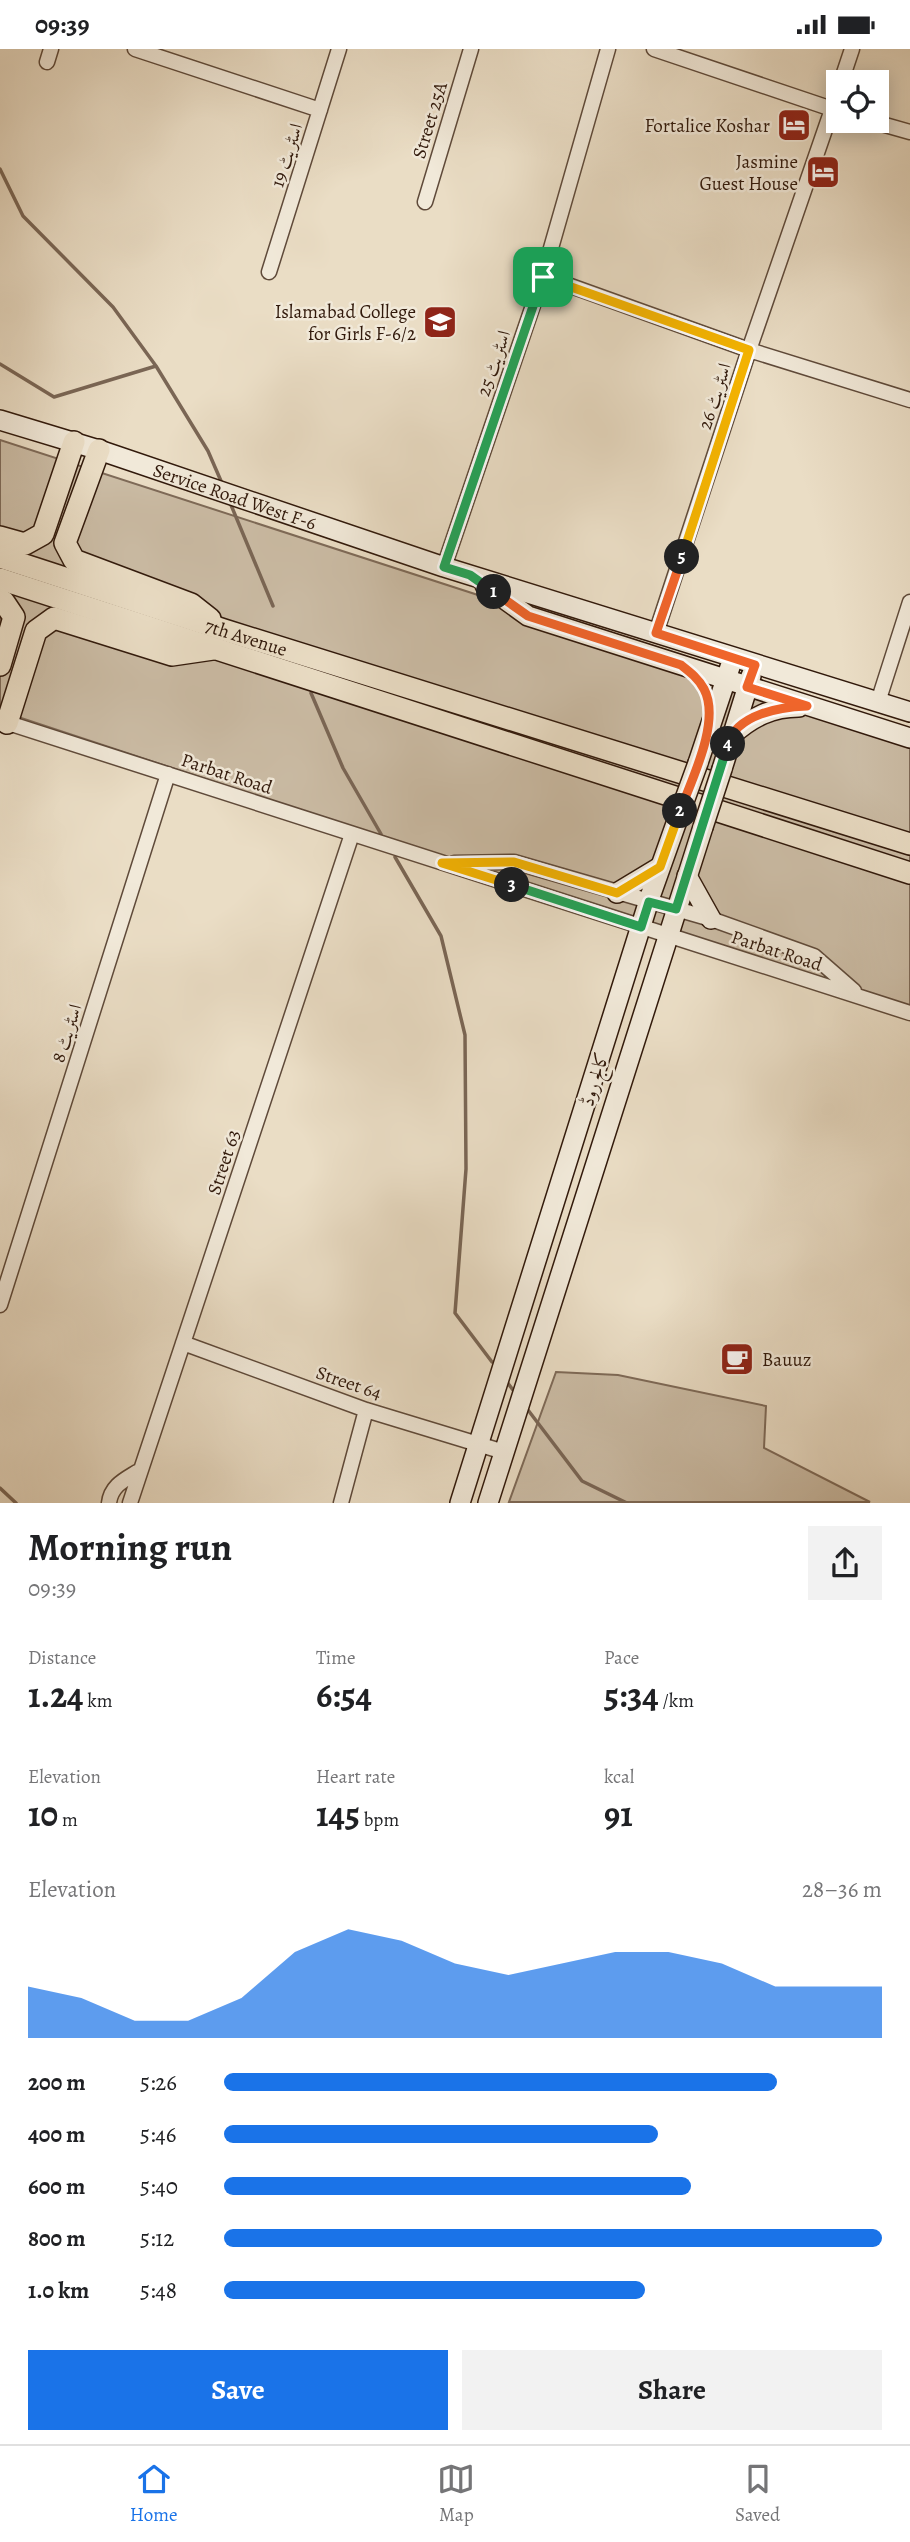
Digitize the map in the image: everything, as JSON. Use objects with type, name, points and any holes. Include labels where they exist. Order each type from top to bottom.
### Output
[{"type":"main road","points":[[0,537],[25,544],[43,534],[74,443]]},
{"type":"main road","points":[[4,722],[36,631],[54,618],[172,655],[221,639],[191,604],[74,560],[65,543],[99,450]]},
{"type":"main road","name":"7th Avenue","points":[[0,557],[488,736],[910,873]]},
{"type":"main road","name":"7th Avenue","points":[[0,579],[495,715],[910,843]]},
{"type":"main road","points":[[0,600],[14,617],[0,665]]},
{"type":"street","points":[[135,49],[320,110]]},
{"type":"street","name":"اسٹریٹ 19","points":[[270,272],[339,49]]},
{"type":"street","name":"Street 25A","points":[[425,202],[471,49]]},
{"type":"street","name":"اسٹریٹ 25","points":[[444,567],[543,277],[608,49]]},
{"type":"street","points":[[654,49],[826,107]]},
{"type":"street","points":[[845,70],[852,49]]},
{"type":"street","points":[[889,126],[910,132]]},
{"type":"street","name":"اسٹریٹ 26","points":[[656,633],[749,350],[828,133]]},
{"type":"street","points":[[543,277],[749,350],[910,400]]},
{"type":"street","name":"Service Road West F-6","points":[[0,420],[99,450],[444,567],[910,712]]},
{"type":"street","name":"Service Road West F-6","points":[[470,575],[528,616],[910,738]]},
{"type":"street","points":[[878,702],[910,602]]},
{"type":"street","name":"کالج روڈ","points":[[460,1503],[660,867],[698,763],[724,679],[734,658]]},
{"type":"street","points":[[681,665],[695,676],[705,690],[710,707],[709,725]]},
{"type":"street","name":"کالج روڈ","points":[[488,1503],[755,665]]},
{"type":"street","points":[[731,736],[747,722],[765,712],[807,706]]},
{"type":"street","name":"Parbat Road","points":[[4,722],[910,1013]]},
{"type":"street","name":"اسٹریٹ 8","points":[[0,1305],[168,774]]},
{"type":"street","name":"Street 63","points":[[130,1503],[352,834]]},
{"type":"street","name":"Parbat Road","points":[[442,863],[514,862],[711,919],[814,956],[860,997]]},
{"type":"street","points":[[617,893],[660,867]]},
{"type":"street","points":[[687,876],[711,919]]},
{"type":"street","name":"Street 64","points":[[183,1343],[366,1410],[504,1451]]},
{"type":"street","points":[[341,1503],[366,1410]]},
{"type":"street","points":[[109,1503],[110,1493],[120,1482],[137,1472]]},
{"type":"shaded area","points":[[0,440],[910,735],[910,1012],[0,711]]},
{"type":"shaded area","points":[[556,1372],[618,1375],[766,1406],[764,1448],[870,1502],[509,1502]]},
{"type":"waterway","points":[[0,169],[23,216],[113,307],[156,366]]},
{"type":"waterway","points":[[0,364],[54,397],[156,366],[208,451],[221,481]]},
{"type":"waterway","points":[[231,505],[273,606]]},
{"type":"waterway","points":[[311,693],[343,768],[381,834]]},
{"type":"waterway","points":[[395,857],[441,936],[465,1035],[466,1169],[455,1313],[492,1362]]},
{"type":"waterway","points":[[507,1382],[513,1390]]},
{"type":"waterway","points":[[528,1410],[582,1481],[627,1503]]},
{"type":"waterway","points":[[0,1488],[16,1503]]},
{"type":"place","name":"Fortalice Koshar","points":[[794,125]]},
{"type":"place","name":"Jasmine Guest House","points":[[823,172]]},
{"type":"place","name":"Islamabad College for Girls F-6/2","points":[[440,322]]},
{"type":"place","name":"Bauuz","points":[[737,1359]]},
{"type":"route","points":[[543,277],[749,350],[656,633],[755,665],[747,687],[807,706],[765,712],[747,722],[731,736],[676,909],[649,902],[641,927],[442,863],[514,862],[617,893],[660,867],[709,725],[710,707],[705,690],[695,676],[681,665],[528,616],[470,575],[444,567],[543,277]]}]
